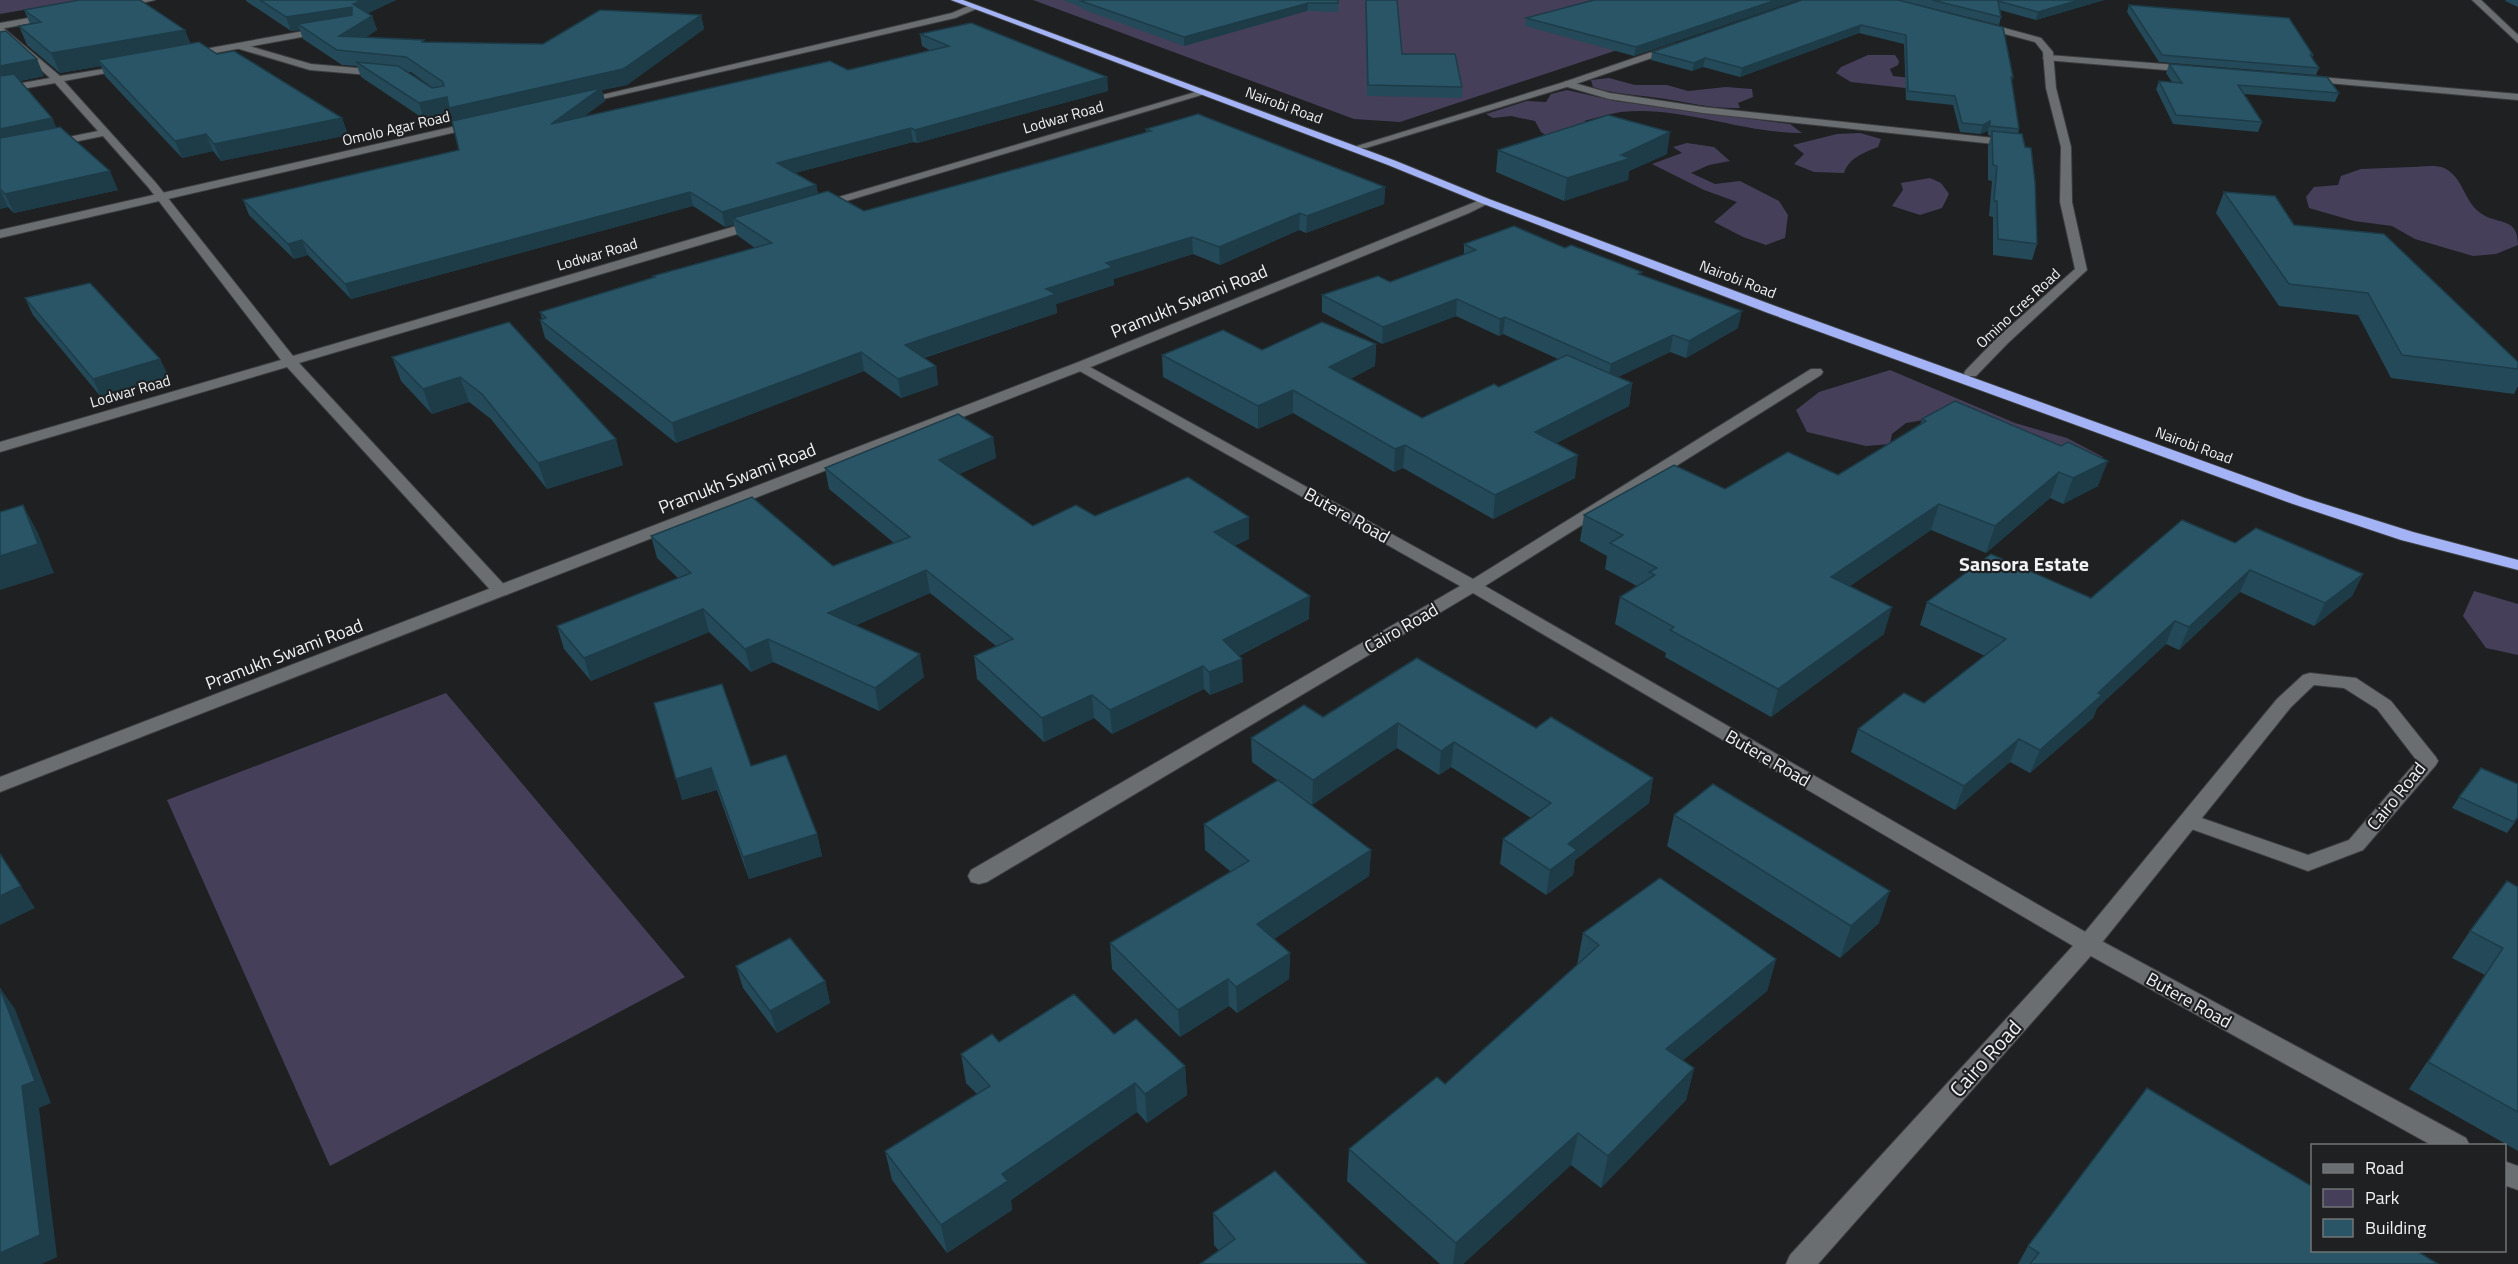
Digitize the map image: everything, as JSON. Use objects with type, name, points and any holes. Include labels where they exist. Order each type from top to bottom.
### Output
[{"type":"highway","name":"Nairobi Road","points":[[955,0],[1392,163],[1485,201],[1773,310],[2299,501],[2407,536],[2518,563]]},
{"type":"highway","name":"Nairobi Road","points":[[960,0],[1362,146],[2216,468],[2409,533],[2518,563]]},
{"type":"street","points":[[114,2],[126,0]]},
{"type":"street","points":[[104,8],[151,0]]},
{"type":"street","points":[[2476,0],[2518,40]]},
{"type":"street","points":[[570,103],[955,15],[973,7]]},
{"type":"street","points":[[0,21],[58,14],[0,27]]},
{"type":"street","points":[[1971,23],[2038,40],[2048,52],[2048,58],[2196,70]]},
{"type":"street","points":[[0,27],[57,79],[161,197],[290,362],[501,591]]},
{"type":"street","points":[[182,56],[341,27]]},
{"type":"street","points":[[1362,146],[1567,84],[1690,42]]},
{"type":"street","points":[[239,46],[310,67],[392,74]]},
{"type":"street","name":"Omino Cres Road","points":[[1971,374],[2003,340],[2081,270],[2079,247],[2066,203],[2064,184],[2066,149],[2046,69],[2048,58]]},
{"type":"street","points":[[0,90],[136,65]]},
{"type":"street","points":[[2299,78],[2518,97]]},
{"type":"street","points":[[1567,84],[1609,96],[1703,110],[2021,144]]},
{"type":"street","name":"Lodwar Road","points":[[807,209],[1203,93]]},
{"type":"street","name":"Omolo Agar Road","points":[[0,234],[488,122]]},
{"type":"street","points":[[0,154],[104,133]]},
{"type":"street","name":"Pramukh Swami Road","points":[[0,785],[1081,366],[1485,201]]},
{"type":"street","name":"Lodwar Road","points":[[0,447],[773,219]]},
{"type":"street","name":"Butere Road","points":[[1081,366],[1473,586],[2088,944],[2453,1144]]},
{"type":"street","name":"Cairo Road","points":[[979,876],[1473,586],[1816,372]]},
{"type":"street","name":"Cairo Road","points":[[1800,1264],[2088,944],[2284,703],[2310,679],[2349,682],[2384,705],[2428,761],[2356,845],[2307,863],[2190,821]]},
{"type":"green space","points":[[0,0],[82,0],[0,14]]},
{"type":"green space","points":[[1033,0],[1768,0],[1400,122],[1354,119]]},
{"type":"green space","points":[[1868,55],[1895,55],[1899,61],[1898,65],[1890,69],[1893,76],[1929,80],[1905,88],[1851,82],[1836,73],[1841,67]]},
{"type":"green space","points":[[1609,78],[1635,85],[1667,85],[1688,91],[1726,87],[1752,89],[1753,97],[1738,103],[1740,108],[1721,108],[1593,87],[1591,80]]},
{"type":"green space","points":[[1567,90],[1615,101],[1790,124],[1802,133],[1757,129],[1665,112],[1643,111],[1621,112],[1584,121],[1614,127],[1555,141],[1541,132],[1535,121],[1511,116],[1493,118],[1486,114],[1527,101],[1546,102],[1551,94]]},
{"type":"green space","points":[[1860,133],[1881,139],[1878,147],[1849,163],[1844,173],[1814,172],[1794,164],[1804,154],[1793,145],[1837,134]]},
{"type":"green space","points":[[1687,143],[1714,147],[1730,161],[1709,165],[1691,173],[1715,184],[1740,181],[1779,201],[1788,215],[1785,238],[1766,245],[1743,237],[1714,222],[1737,202],[1704,190],[1652,164],[1682,153],[1673,147]]},
{"type":"green space","points":[[2436,166],[2444,168],[2455,177],[2479,212],[2510,225],[2517,236],[2518,245],[2496,254],[2473,256],[2415,239],[2392,226],[2354,221],[2309,208],[2306,197],[2314,187],[2338,185],[2341,176],[2361,169]]},
{"type":"green space","points":[[1930,178],[1941,183],[1949,194],[1942,208],[1920,215],[1892,206],[1903,190],[1901,183]]},
{"type":"green space","points":[[1890,370],[2015,423],[2067,438],[2103,457],[2098,467],[1941,417],[1906,423],[1892,434],[1890,444],[1866,446],[1807,432],[1796,410],[1819,392]]},
{"type":"green space","points":[[2474,591],[2518,604],[2518,655],[2486,648],[2463,616]]},
{"type":"green space","points":[[446,693],[685,977],[330,1166],[167,800]]},
{"type":"building","points":[[79,0],[140,0],[185,30],[51,53],[19,26],[41,22],[24,10]]},
{"type":"building","points":[[260,0],[362,0],[353,4],[372,16],[339,36],[424,40],[422,42],[543,44],[600,10],[701,15],[623,69],[449,108],[447,97],[419,103],[356,62],[398,66],[432,88],[444,86],[443,82],[406,57],[337,50],[298,24],[352,15],[352,7],[286,17]]},
{"type":"building","points":[[1338,0],[1338,3],[1308,3],[1184,37],[1081,1]]},
{"type":"building","points":[[1366,0],[1397,0],[1402,54],[1455,54],[1462,87],[1368,85]]},
{"type":"building","points":[[1594,0],[1776,0],[1636,47],[1526,18]]},
{"type":"building","points":[[1802,0],[1898,0],[2003,27],[2013,77],[2011,77],[2019,129],[1990,126],[1990,121],[1983,125],[1962,123],[1955,96],[1908,91],[1906,35],[1861,25],[1742,68],[1705,58],[1694,63],[1652,52]]},
{"type":"building","points":[[1932,0],[2079,0],[2038,12],[1998,1],[2001,17]]},
{"type":"building","points":[[2129,5],[2289,18],[2319,68],[2162,55]]},
{"type":"building","points":[[971,23],[1107,77],[915,130],[911,128],[777,163],[816,185],[722,212],[690,192],[345,284],[302,240],[288,244],[243,200],[459,150],[452,121],[601,88],[551,124],[830,61],[848,70],[949,46],[920,34]]},
{"type":"building","points":[[6,31],[37,59],[0,66],[0,32]]},
{"type":"building","points":[[199,42],[217,54],[234,51],[342,118],[214,144],[206,134],[175,141],[98,60]]},
{"type":"building","points":[[2169,64],[2327,77],[2339,93],[2238,85],[2262,122],[2176,115],[2159,81],[2182,83]]},
{"type":"building","points":[[14,74],[52,118],[0,129],[0,76]]},
{"type":"building","points":[[1198,114],[1385,187],[1307,216],[1300,213],[1219,247],[1192,237],[1106,263],[1113,267],[1046,289],[1056,294],[905,345],[936,366],[898,379],[861,352],[672,423],[540,320],[546,318],[540,312],[655,277],[653,276],[772,243],[733,218],[828,191],[864,211],[1151,131],[1146,129]]},
{"type":"building","points":[[1608,115],[1670,132],[1621,155],[1631,158],[1567,178],[1498,150]]},
{"type":"building","points":[[60,127],[110,171],[5,194],[0,189],[0,138]]},
{"type":"building","points":[[1992,131],[2022,134],[2025,147],[2031,148],[2035,182],[2037,244],[1998,239],[1997,201],[1994,201],[1997,166],[1993,165]]},
{"type":"building","points":[[2224,192],[2275,196],[2294,225],[2384,234],[2518,362],[2518,369],[2402,355],[2368,293],[2289,284]]},
{"type":"building","points":[[1514,226],[1565,248],[1571,245],[1642,272],[1638,274],[1742,311],[1689,341],[1673,335],[1611,364],[1505,317],[1500,319],[1457,299],[1383,327],[1322,295],[1378,276],[1390,282],[1476,250],[1464,244]]},
{"type":"building","points":[[90,283],[160,359],[93,379],[25,298]]},
{"type":"building","points":[[509,322],[616,439],[538,463],[482,394],[460,377],[423,389],[392,357]]},
{"type":"building","points":[[1322,322],[1376,344],[1329,367],[1422,418],[1494,384],[1499,387],[1567,355],[1632,383],[1535,432],[1578,455],[1495,495],[1405,445],[1395,449],[1293,390],[1258,406],[1162,355],[1223,330],[1262,350]]},
{"type":"building","points":[[1955,401],[2061,446],[2068,442],[2108,461],[2073,478],[2059,472],[1995,526],[1939,504],[1831,577],[1892,607],[1778,689],[1670,630],[1674,627],[1620,597],[1655,575],[1649,572],[1657,568],[1610,543],[1623,535],[1584,515],[1674,465],[1725,489],[1788,452],[1838,475],[1926,421],[1922,419]]},
{"type":"building","points":[[958,414],[993,437],[939,460],[1033,526],[1076,505],[1095,516],[1188,477],[1249,517],[1214,532],[1310,596],[1223,640],[1242,659],[1209,672],[1203,666],[1110,710],[1092,695],[1042,718],[974,656],[1013,639],[926,570],[828,613],[920,654],[875,688],[768,639],[745,649],[703,609],[584,658],[557,626],[691,573],[651,536],[752,497],[833,566],[910,537],[825,468]]},
{"type":"building","points":[[23,505],[38,544],[0,556],[0,512]]},
{"type":"building","points":[[2182,520],[2235,543],[2256,528],[2363,574],[2325,603],[2250,570],[2189,627],[2175,621],[2098,693],[2102,695],[2040,750],[2019,739],[1964,786],[1858,729],[1904,693],[1924,703],[2006,639],[1927,602],[1991,554],[2091,598]]},
{"type":"building","points":[[1417,658],[1536,728],[1551,717],[1653,778],[1568,844],[1577,850],[1550,870],[1503,839],[1551,803],[1454,742],[1441,751],[1398,723],[1313,780],[1251,738],[1304,705],[1323,717]]},
{"type":"building","points":[[722,684],[751,766],[786,755],[817,834],[743,857],[711,768],[676,779],[654,703]]},
{"type":"building","points":[[2481,768],[2518,784],[2518,817],[2514,822],[2459,797]]},
{"type":"building","points":[[1278,780],[1371,850],[1257,924],[1290,953],[1236,987],[1228,979],[1178,1010],[1110,943],[1249,861],[1204,824]]},
{"type":"building","points":[[1713,784],[1890,891],[1851,926],[1674,815]]},
{"type":"building","points":[[0,854],[21,886],[0,896]]},
{"type":"building","points":[[1660,878],[1776,959],[1666,1049],[1694,1068],[1608,1156],[1578,1133],[1456,1243],[1349,1149],[1437,1077],[1445,1084],[1599,945],[1583,933]]},
{"type":"building","points":[[2507,881],[2518,887],[2518,1112],[2428,1062],[2503,948],[2470,931]]},
{"type":"building","points":[[790,938],[825,981],[770,1011],[736,966]]},
{"type":"building","points":[[0,988],[35,1081],[22,1086],[40,1235],[0,1253]]},
{"type":"building","points":[[1074,994],[1114,1034],[1136,1019],[1185,1066],[1145,1094],[1135,1083],[1002,1174],[1008,1181],[941,1225],[885,1151],[990,1086],[961,1054],[992,1034],[999,1042]]},
{"type":"building","points":[[2147,1088],[2311,1186],[2311,1252],[2419,1252],[2438,1264],[2030,1264],[2039,1253],[2028,1246]]},
{"type":"building","points":[[1275,1171],[1367,1264],[1200,1264],[1235,1239],[1213,1213]]},
{"type":"district","name":"Sansora Estate","points":[[2024,563]]}]
